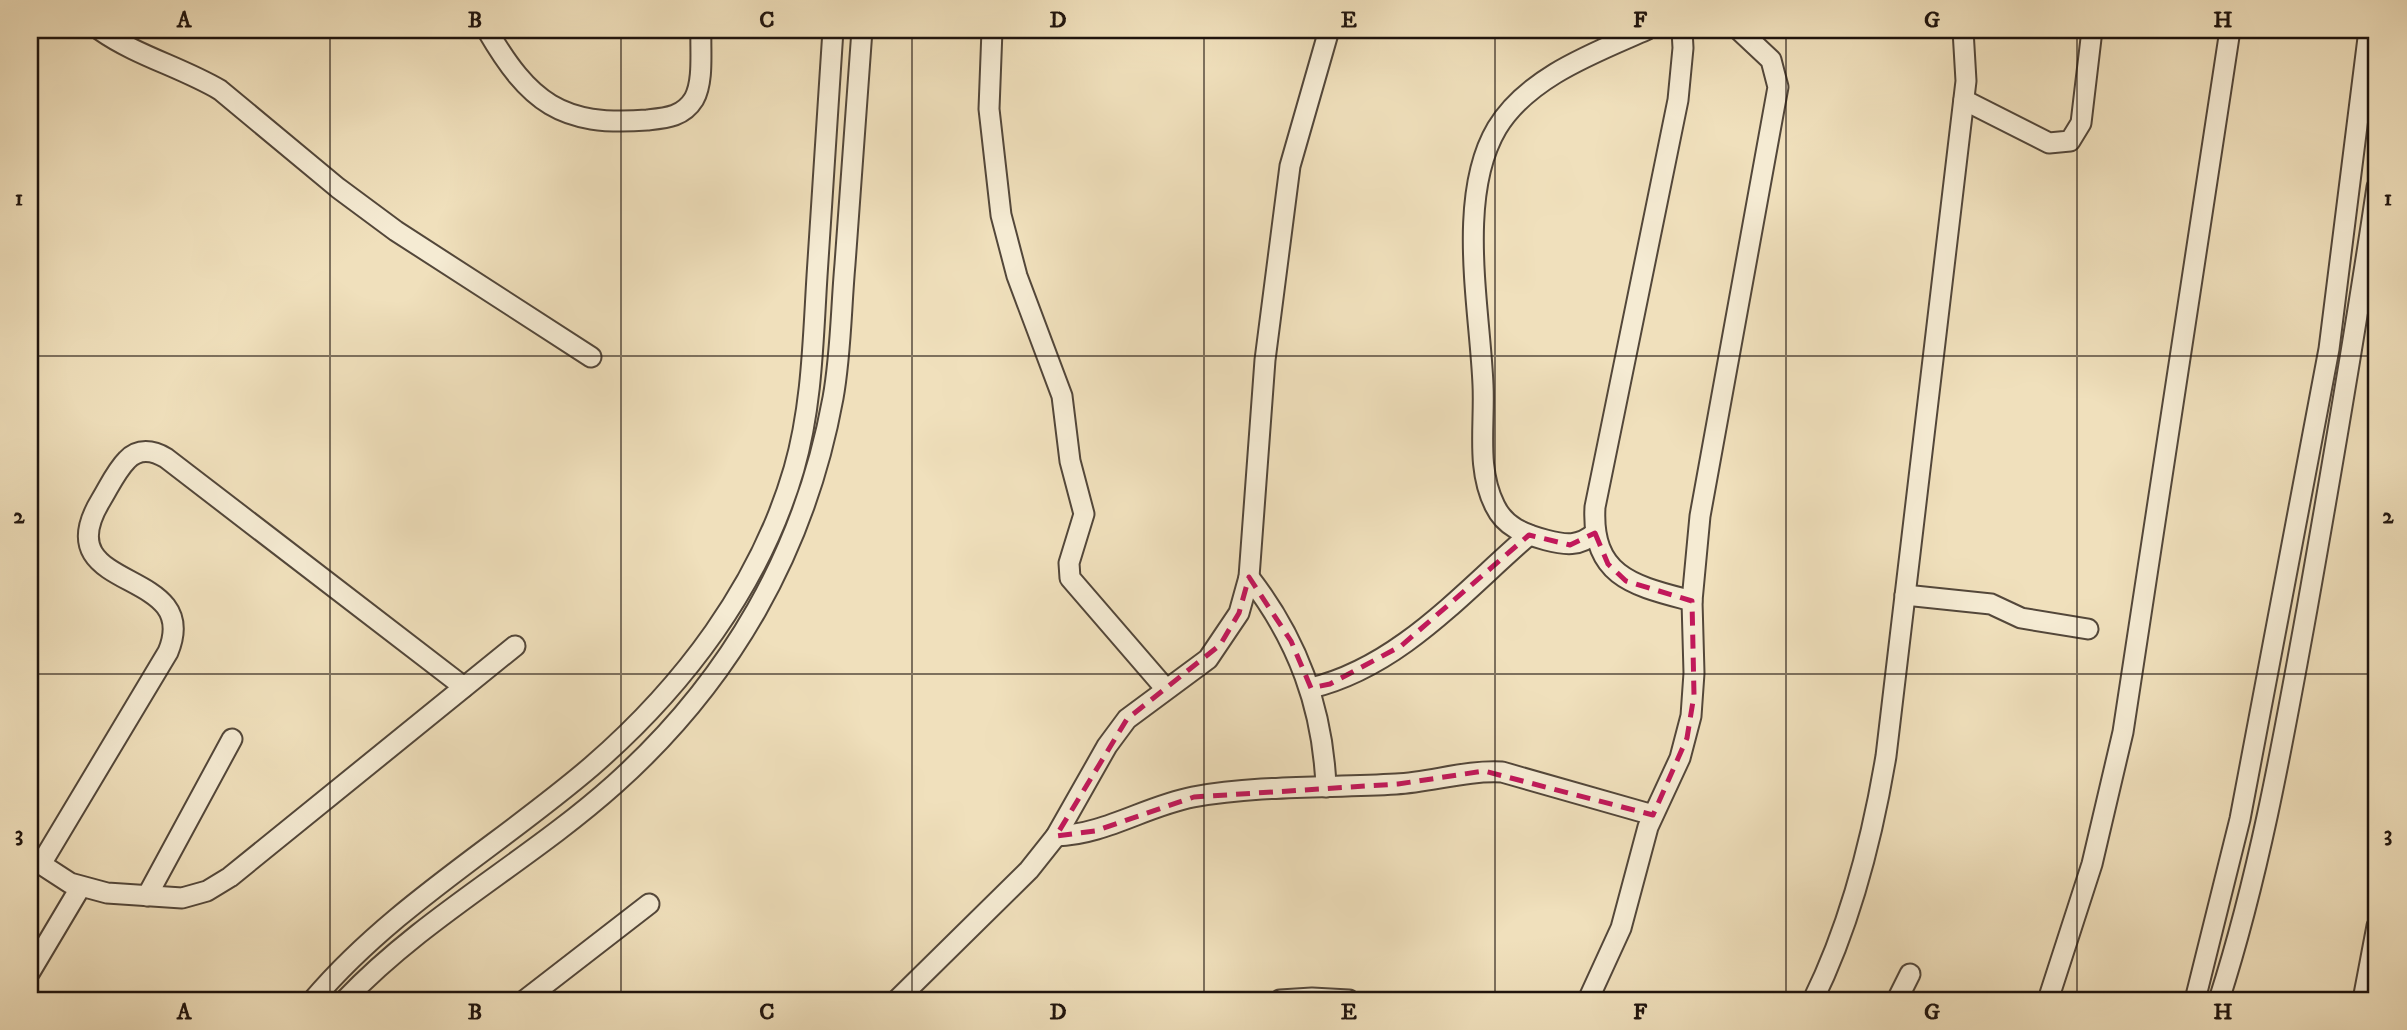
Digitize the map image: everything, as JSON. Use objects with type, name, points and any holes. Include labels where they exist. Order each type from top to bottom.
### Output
[{"type":"street","points":[[100,30],[115,40],[198,77],[220,90],[338,188],[396,231],[591,357]]},
{"type":"street","points":[[487,30],[513,73],[544,100],[572,115],[611,123],[666,118],[689,106],[698,86],[701,30]]},
{"type":"street","points":[[313,1000],[337,972],[384,928],[614,746],[660,700],[702,649],[757,562],[791,479],[808,404],[833,30]]},
{"type":"street","points":[[345,1000],[400,947],[590,805],[640,761],[700,696],[757,614],[789,547],[804,506],[833,396],[862,30]]},
{"type":"street","points":[[992,30],[989,109],[1001,215],[1017,276],[1062,396],[1070,461],[1084,514],[1069,563],[1070,578],[1165,688]]},
{"type":"street","points":[[897,1000],[1012,889],[1056,836],[1116,732],[1139,707],[1194,671],[1220,645],[1239,613],[1249,577],[1276,258],[1293,148],[1329,30]]},
{"type":"street","points":[[1595,533],[1583,542],[1570,545],[1529,535],[1508,523],[1495,508],[1484,468],[1484,397],[1475,242],[1480,173],[1494,134],[1518,102],[1574,64],[1646,30]]},
{"type":"street","points":[[1682,30],[1678,100],[1595,508],[1595,533],[1608,564],[1626,581],[1692,601]]},
{"type":"street","points":[[1588,1000],[1629,908],[1640,853],[1653,815],[1680,758],[1691,716],[1694,673],[1692,601],[1700,516],[1778,87],[1771,60],[1739,30]]},
{"type":"street","points":[[1813,1000],[1853,900],[1878,804],[1964,100],[1967,64],[1963,30]]},
{"type":"street","points":[[1964,100],[2049,143],[2070,141],[2081,123],[2092,30]]},
{"type":"street","points":[[2048,1000],[2092,864],[2123,733],[2230,30]]},
{"type":"street","points":[[2195,1000],[2241,818],[2329,349],[2369,30]]},
{"type":"street","points":[[2219,1000],[2250,895],[2274,788],[2353,350],[2377,187]]},
{"type":"street","points":[[464,687],[166,458],[152,452],[136,453],[124,463],[91,517],[87,526],[89,547],[102,563],[169,608],[175,621],[174,637],[169,652],[35,860],[80,888],[182,898],[219,885],[515,646]]},
{"type":"street","points":[[1311,688],[1349,677],[1385,658],[1529,535]]},
{"type":"street","points":[[1249,577],[1279,619],[1311,688],[1322,737],[1326,787]]},
{"type":"street","points":[[1905,595],[1991,604],[2021,618],[2088,629]]},
{"type":"street","points":[[148,896],[232,739]]},
{"type":"street","points":[[1056,836],[1095,831],[1145,810],[1194,797],[1398,784],[1467,773],[1502,772],[1653,815]]},
{"type":"street","points":[[30,972],[80,888]]},
{"type":"street","points":[[525,1000],[649,904]]},
{"type":"street","points":[[2363,1000],[2377,926]]},
{"type":"street","points":[[1897,1000],[1910,974]]},
{"type":"street","points":[[1280,1000],[1349,1000]]},
{"type":"highlighted area","points":[[1595,533],[1608,564],[1626,581],[1692,601],[1694,695],[1687,738],[1653,815],[1484,771],[1398,784],[1194,797],[1095,831],[1056,836],[1127,719],[1220,645],[1239,613],[1249,577],[1291,641],[1311,688],[1330,684],[1401,646],[1529,535],[1570,545]]}]
